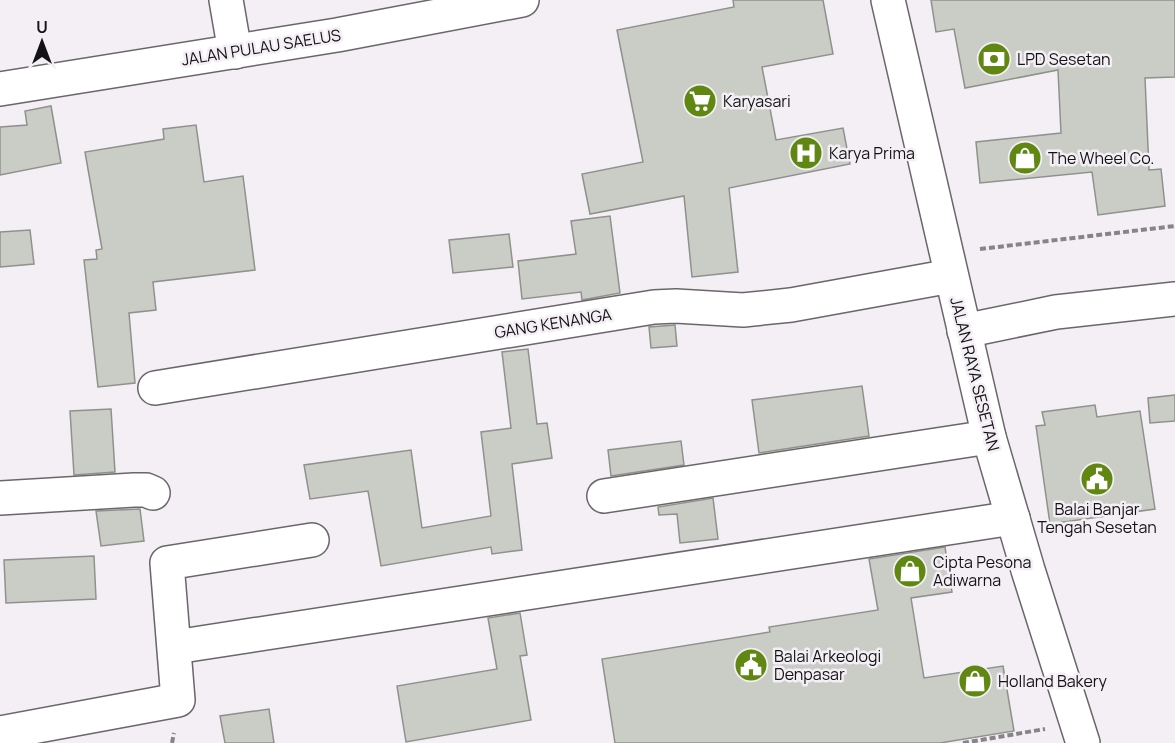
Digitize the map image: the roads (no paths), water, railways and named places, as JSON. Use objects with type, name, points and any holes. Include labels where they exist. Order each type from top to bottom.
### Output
[{"type":"street","points":[[226,0],[235,52]]},
{"type":"street","name":"JALAN PULAU SAELUS","points":[[0,89],[337,35],[522,0]]},
{"type":"street","name":"JALAN RAYA SESETAN","points":[[888,0],[989,437],[1028,570],[1080,733]]},
{"type":"street","name":"GANG KENANGA","points":[[154,388],[654,307],[743,310],[790,305],[949,264]]},
{"type":"street","points":[[964,331],[1056,312],[1175,299]]},
{"type":"street","points":[[604,496],[989,437]]},
{"type":"street","points":[[0,498],[134,490],[146,490],[153,493]]},
{"type":"street","points":[[175,647],[1013,518]]},
{"type":"street","points":[[0,733],[178,700],[166,562],[312,540]]},
{"type":"place","name":"LPD Sesetan","points":[[994,59]]},
{"type":"place","name":"Karyasari","points":[[700,101]]},
{"type":"place","name":"Karya Prima","points":[[806,153]]},
{"type":"place","name":"The Wheel Co.","points":[[1025,158]]},
{"type":"place","name":"Balai Banjar Tengah Sesetan","points":[[1097,479]]},
{"type":"place","name":"Cipta Pesona Adiwarna","points":[[910,571]]},
{"type":"place","name":"Balai Arkeologi Denpasar","points":[[751,665]]},
{"type":"place","name":"Holland Bakery","points":[[975,681]]}]
